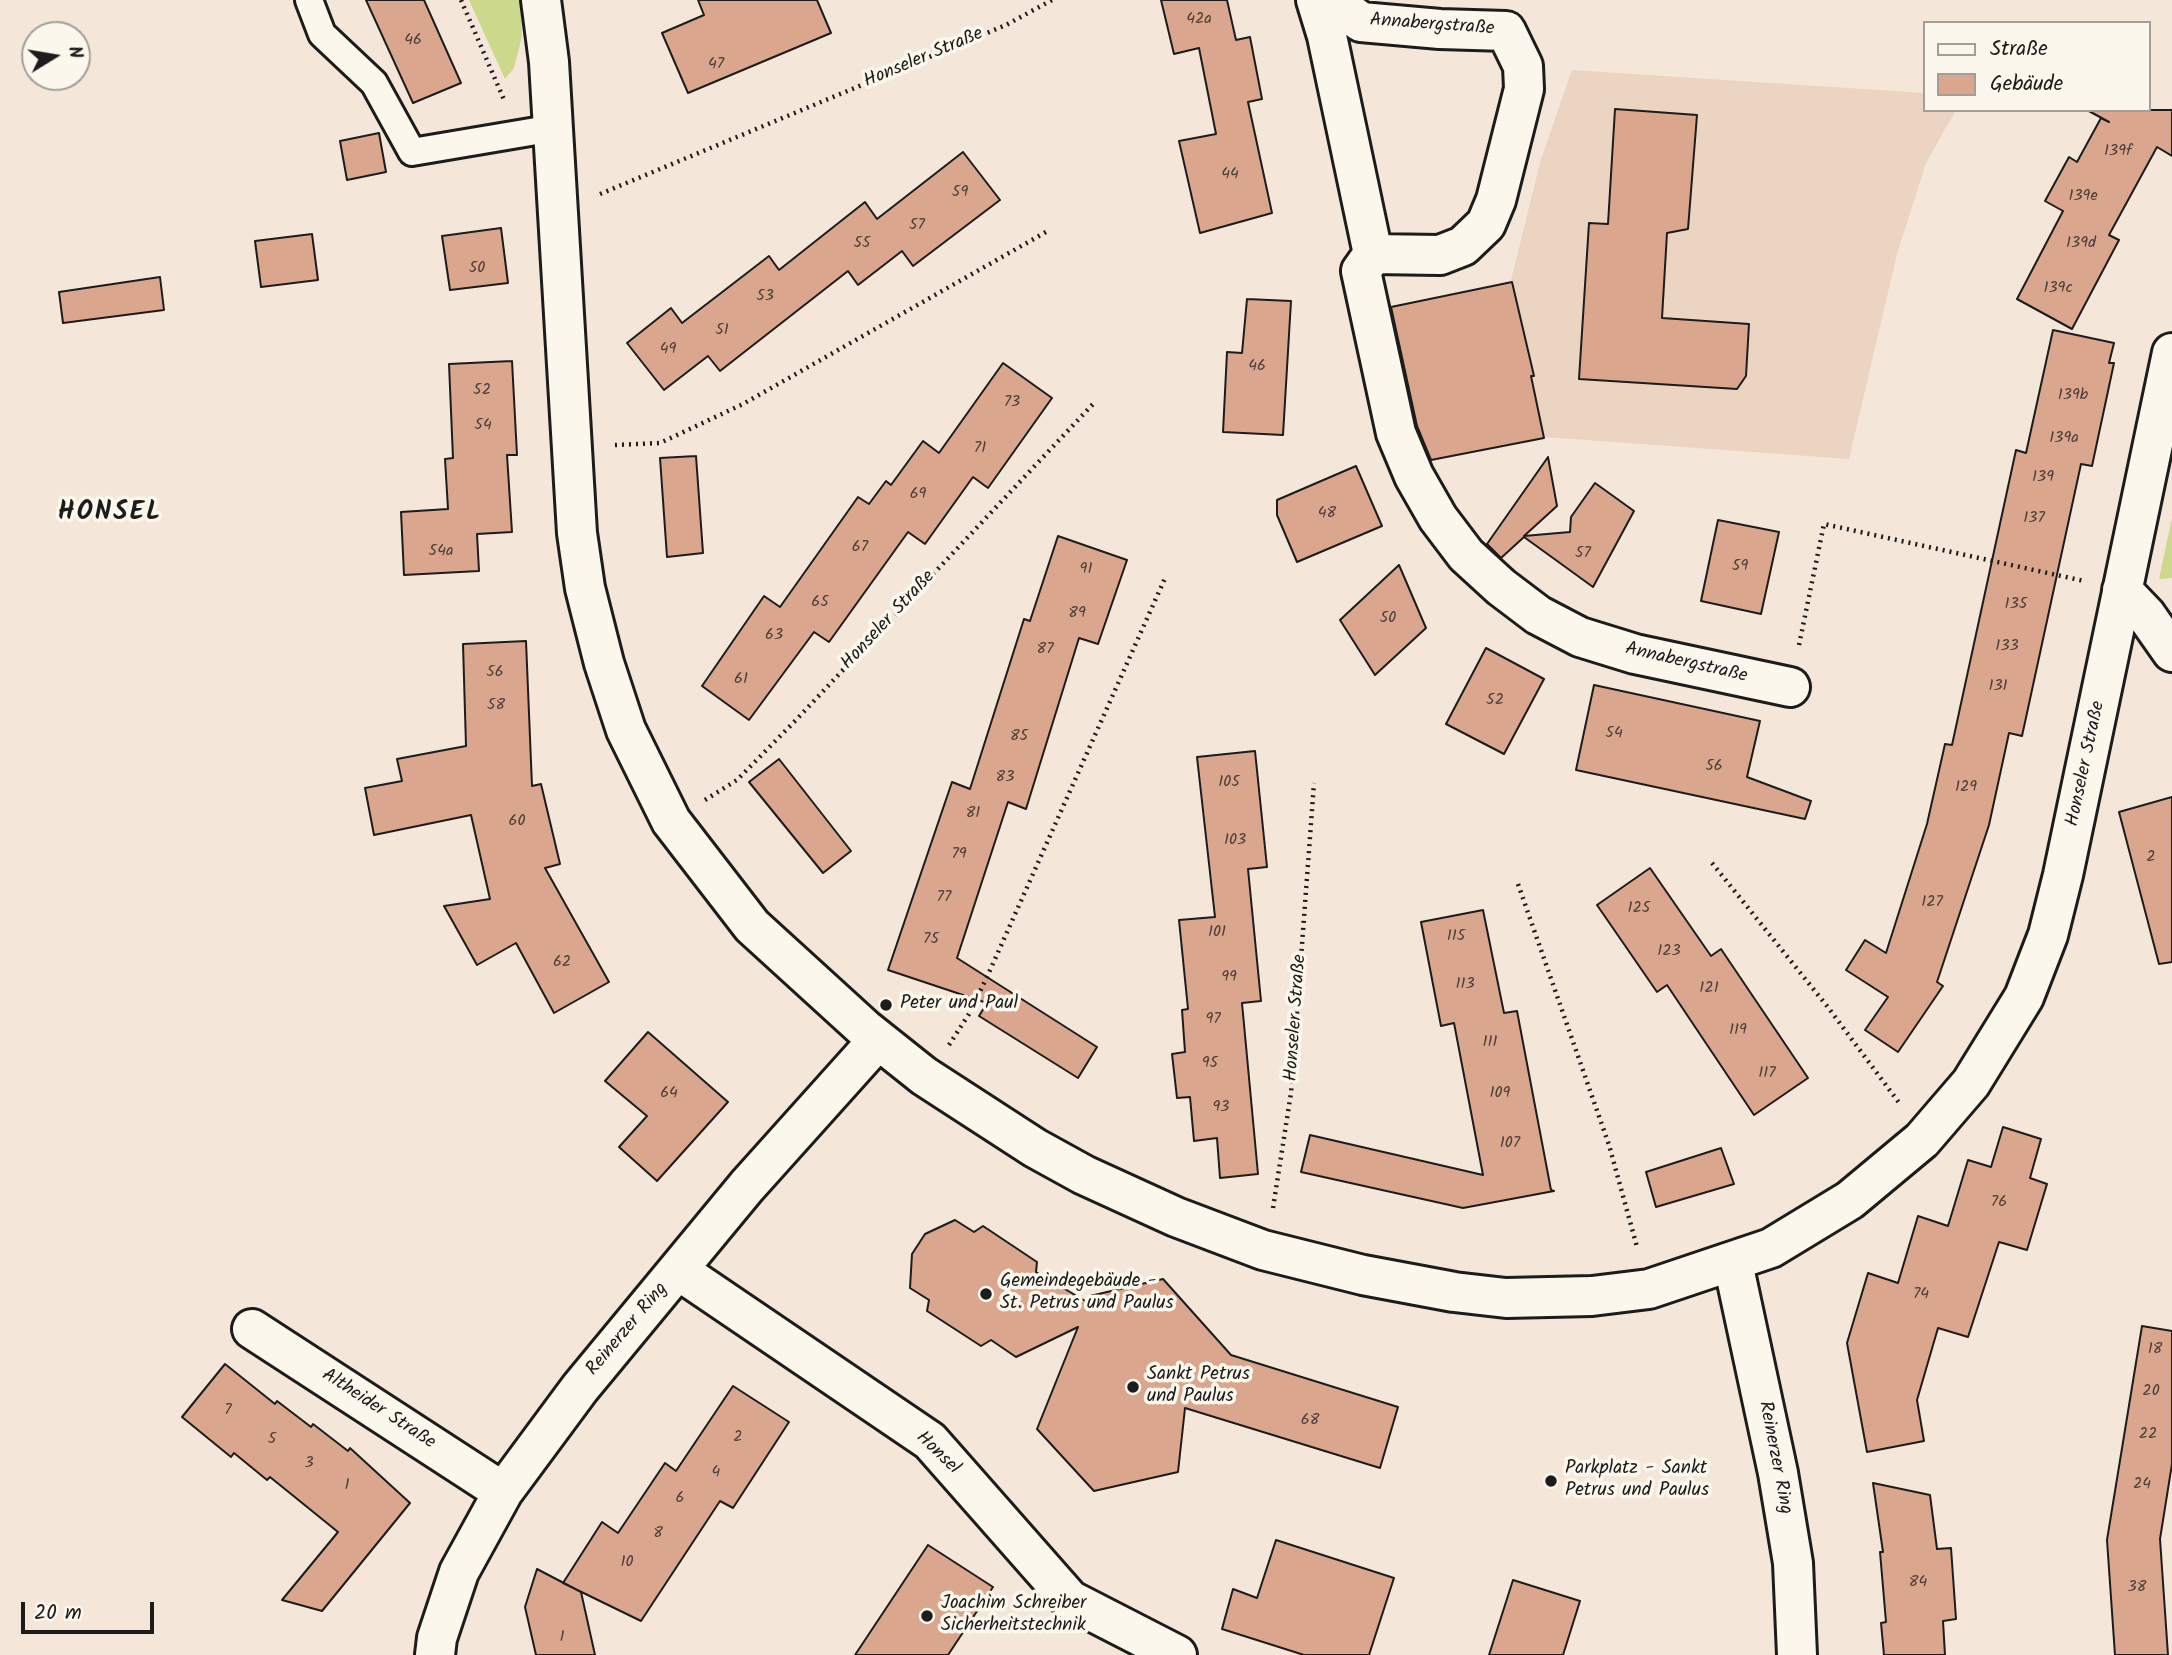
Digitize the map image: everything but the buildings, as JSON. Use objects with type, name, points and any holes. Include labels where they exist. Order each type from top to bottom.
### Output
[{"type":"street","name":"Honseler Straße","points":[[541,0],[560,208],[577,533],[585,588],[604,663],[626,730],[671,821],[752,926],[878,1040],[924,1076],[1035,1148],[1084,1175],[1176,1217],[1263,1250],[1363,1275],[1493,1296],[1592,1296],[1649,1289],[1733,1263],[1771,1248],[1850,1200],[1922,1140],[1971,1083],[2024,997],[2048,935],[2172,354]]},
{"type":"street","name":"Annabergstraße","points":[[1317,0],[1373,254],[1361,271],[1396,433],[1414,477],[1438,517],[1466,555],[1538,615],[1580,638],[1635,654],[1790,687]]},
{"type":"street","name":"Annabergstraße","points":[[1332,0],[1361,22],[1506,31],[1523,66],[1524,89],[1496,200],[1486,224],[1463,246],[1440,256],[1373,254]]},
{"type":"street","points":[[2122,590],[2146,615],[2172,652]]},
{"type":"street","name":"Reinerzer Ring","points":[[435,1655],[437,1638],[459,1572],[503,1492],[580,1388],[747,1186],[878,1040]]},
{"type":"street","name":"Reinerzer Ring","points":[[1733,1263],[1791,1550],[1797,1610],[1797,1655]]},
{"type":"street","name":"Honsel","points":[[678,1270],[930,1441],[1070,1600],[1177,1655]]},
{"type":"street","name":"Altheider Straße","points":[[252,1329],[503,1492]]},
{"type":"lane","points":[[309,0],[322,34],[374,83],[412,152],[554,128]]},
{"type":"path","points":[[461,0],[501,88],[513,135]]},
{"type":"path","name":"Honseler Straße","points":[[560,208],[641,178],[1006,25],[1052,0]]},
{"type":"path","points":[[573,447],[660,443],[743,404],[1046,232]]},
{"type":"path","name":"Honseler Straße","points":[[671,821],[737,780],[1093,404]]},
{"type":"path","points":[[1790,687],[1824,524],[2122,590]]},
{"type":"path","points":[[924,1076],[954,1038],[987,977],[1166,576]]},
{"type":"path","name":"Honseler Straße","points":[[1263,1250],[1272,1219],[1291,1093],[1314,783]]},
{"type":"path","points":[[1712,863],[1877,1071],[1922,1140]]},
{"type":"path","points":[[1518,884],[1609,1145],[1649,1289]]},
{"type":"shaded area","points":[[1572,70],[1924,93],[1924,112],[1955,112],[1926,163],[1897,254],[1849,459],[1544,437],[1511,280],[1541,159]]},
{"type":"green space","points":[[469,0],[521,0],[522,36],[514,68],[505,79]]},
{"type":"green space","points":[[2172,518],[2172,578],[2159,579],[2166,546]]},
{"type":"place","name":"Peter und Paul","points":[[886,1005]]},
{"type":"place","name":"Gemeindegebäude - St. Petrus und Paulus","points":[[986,1294]]},
{"type":"place","name":"Sankt Petrus und Paulus","points":[[1133,1387]]},
{"type":"place","name":"Parkplatz - Sankt Petrus und Paulus","points":[[1551,1481]]},
{"type":"place","name":"Joachim Schreiber Sicherheitstechnik","points":[[927,1616]]},
{"type":"district","name":"HONSEL","points":[[110,515]]}]
